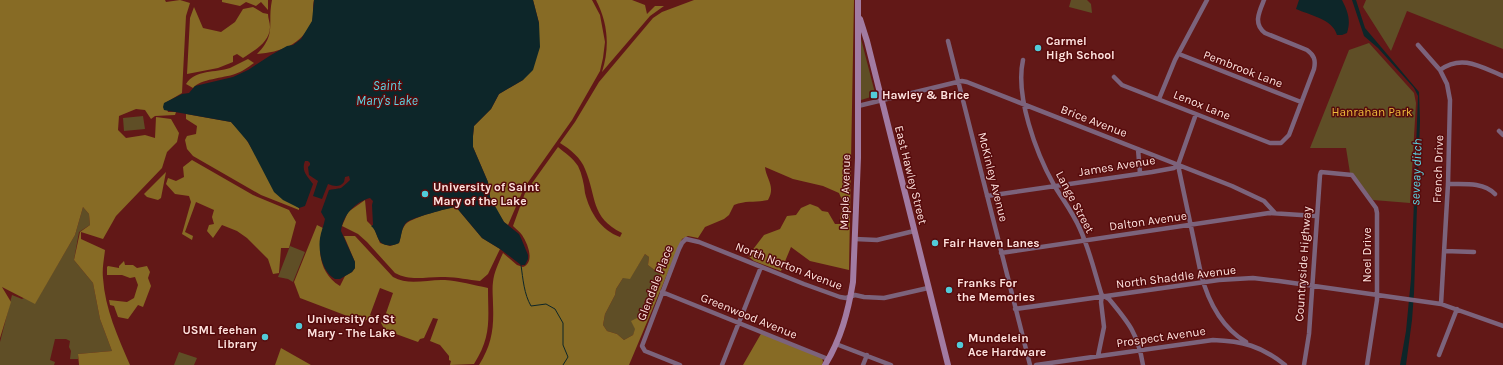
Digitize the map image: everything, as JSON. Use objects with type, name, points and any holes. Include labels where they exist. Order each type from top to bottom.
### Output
[{"type":"main road","name":"Maple Avenue","points":[[824,365],[836,344],[845,322],[853,282],[858,106],[858,0]]},
{"type":"main road","name":"East Hawley Street","points":[[858,14],[867,41],[948,365]]},
{"type":"street","points":[[1159,99],[1178,54],[1207,0]]},
{"type":"street","points":[[1264,0],[1257,20],[1261,30],[1307,50],[1314,57],[1316,63],[1301,102]]},
{"type":"street","name":"McKinley Avenue","points":[[948,41],[1030,365]]},
{"type":"street","name":"French Drive","points":[[1418,44],[1440,70],[1446,84],[1450,100],[1448,184],[1442,304]]},
{"type":"street","name":"Pembrook Lane","points":[[1178,54],[1301,102]]},
{"type":"street","name":"Lange Street","points":[[1023,60],[1020,71],[1025,105],[1031,130],[1039,153],[1055,186],[1073,215],[1084,240],[1102,296],[1101,302],[1104,327],[1098,356]]},
{"type":"street","points":[[1440,70],[1451,64],[1467,62],[1503,76]]},
{"type":"street","name":"Lenox Lane","points":[[1114,77],[1122,84],[1270,143],[1278,144],[1285,140],[1289,135],[1301,102]]},
{"type":"street","name":"Brice Avenue","points":[[858,106],[958,82],[966,82],[1251,194],[1264,201],[1275,213]]},
{"type":"street","points":[[1196,114],[1178,165],[1203,282],[1211,303],[1224,323],[1241,339],[1249,344]]},
{"type":"street","points":[[1138,149],[1140,173]]},
{"type":"street","name":"James Avenue","points":[[987,196],[1174,168],[1178,165]]},
{"type":"street","name":"Countryside Highway","points":[[1304,365],[1309,334],[1320,175],[1321,172],[1329,173]]},
{"type":"street","name":"Noel Drive","points":[[1329,173],[1352,175],[1376,208],[1377,295],[1367,365]]},
{"type":"street","points":[[1448,184],[1480,185],[1491,189],[1496,194]]},
{"type":"street","points":[[1275,213],[1316,216]]},
{"type":"street","name":"Dalton Avenue","points":[[1001,253],[1275,213]]},
{"type":"street","points":[[854,239],[877,240],[914,231]]},
{"type":"street","name":"Glendale Place","points":[[680,365],[643,350],[642,346],[682,243],[686,239],[691,240]]},
{"type":"street","name":"North Norton Avenue","points":[[691,240],[846,298],[856,295],[869,298],[884,298],[928,288]]},
{"type":"street","points":[[1444,251],[1474,252]]},
{"type":"street","points":[[722,365],[761,267]]},
{"type":"street","name":"North Shaddle Avenue","points":[[1015,309],[1203,282],[1254,278],[1442,304],[1503,326]]},
{"type":"street","name":"Greenwood Avenue","points":[[662,292],[828,359]]},
{"type":"street","points":[[1102,296],[1109,299],[1128,321],[1140,350],[1142,365]]},
{"type":"street","points":[[1439,355],[1457,309]]},
{"type":"street","name":"Prospect Avenue","points":[[1036,365],[1213,340],[1249,344],[1272,356],[1285,365]]},
{"type":"street","points":[[836,344],[891,365]]},
{"type":"street","points":[[863,365],[867,356]]},
{"type":"green space","points":[[1071,0],[1087,0],[1091,4],[1092,13],[1069,7]]},
{"type":"green space","points":[[1366,0],[1503,0],[1503,49],[1407,11],[1391,51],[1363,7]]},
{"type":"green space","points":[[860,35],[875,93],[873,94],[874,96],[861,100]]},
{"type":"green space","name":"Hanrahan Park","points":[[1369,43],[1414,93],[1416,103],[1410,203],[1373,200],[1353,174],[1350,173],[1346,148],[1310,148],[1349,50]]},
{"type":"green space","points":[[143,116],[145,129],[124,131],[123,118]]},
{"type":"green space","points":[[83,207],[89,214],[90,225],[79,232],[74,260],[93,283],[100,319],[112,351],[78,354],[78,359],[70,359],[70,341],[66,339],[55,339],[50,360],[55,362],[54,365],[0,365],[0,342],[12,295],[35,303],[75,235]]},
{"type":"green space","points":[[290,246],[305,252],[293,282],[288,279],[278,277]]},
{"type":"green space","points":[[645,254],[649,257],[648,265],[661,275],[655,281],[652,297],[645,301],[641,316],[633,335],[624,340],[617,334],[607,331],[603,325],[605,314],[615,295],[616,289],[623,278],[630,278]]},
{"type":"green space","points":[[179,352],[197,358],[194,365],[174,365]]},
{"type":"shaded area","points":[[0,0],[165,0],[166,2],[180,0],[190,3],[186,16],[182,93],[165,103],[168,112],[176,112],[175,115],[155,116],[151,119],[145,110],[136,109],[119,116],[118,130],[126,138],[145,135],[155,138],[156,117],[171,119],[179,133],[177,142],[167,152],[162,168],[116,216],[103,239],[81,232],[81,239],[105,250],[103,275],[106,301],[130,365],[79,365],[78,354],[112,351],[100,319],[93,283],[74,260],[80,232],[90,225],[89,214],[83,207],[75,235],[35,304],[2,287],[11,302],[0,338]]},
{"type":"shaded area","points":[[222,0],[268,0],[268,10],[261,2],[256,6],[246,2],[240,6],[222,2]]},
{"type":"shaded area","points":[[272,0],[314,0],[312,22],[296,42],[282,49],[257,54],[263,47],[269,34]]},
{"type":"shaded area","points":[[533,0],[592,0],[600,15],[605,42],[600,71],[572,120],[524,188],[508,225],[504,222],[490,197],[488,182],[473,147],[474,126],[491,109],[499,94],[523,80],[539,23]]},
{"type":"shaded area","points":[[596,0],[632,0],[645,5],[647,14],[655,6],[664,6],[650,16],[602,72],[605,63],[607,44],[603,17]]},
{"type":"shaded area","points":[[694,0],[854,0],[849,270],[810,261],[791,247],[781,271],[754,261],[748,256],[764,235],[780,229],[787,216],[796,215],[801,208],[810,204],[818,207],[822,211],[828,212],[835,224],[840,224],[842,200],[839,193],[823,186],[793,179],[765,167],[771,187],[768,200],[734,205],[729,215],[724,219],[705,227],[698,238],[688,236],[682,239],[629,365],[479,365],[487,350],[491,336],[493,321],[494,275],[503,253],[517,265],[523,267],[527,265],[529,261],[530,257],[526,243],[521,234],[513,226],[525,193],[558,147],[578,166],[582,176],[587,200],[597,220],[607,230],[620,237],[622,233],[612,227],[599,213],[589,179],[581,161],[560,143],[575,122],[599,82],[653,18],[662,12]],"holes":[[[645,254],[649,257],[648,265],[661,275],[655,281],[652,297],[645,301],[641,316],[631,321],[635,329],[633,335],[624,340],[617,334],[607,331],[603,325],[605,314],[615,295],[616,289],[623,278],[630,279]]]},
{"type":"shaded area","points":[[194,7],[203,28],[221,32],[235,22],[243,9],[253,7],[263,13],[268,14],[270,25],[269,32],[261,46],[243,58],[237,54],[233,56],[233,62],[218,68],[187,74],[190,18]]},
{"type":"shaded area","points":[[248,59],[254,63],[238,73],[206,81],[196,85],[193,88],[186,84],[195,76],[206,72],[224,70]]},
{"type":"shaded area","points":[[186,114],[231,122],[243,134],[252,149],[293,204],[299,208],[299,210],[261,195],[193,156],[187,149],[185,140],[187,136],[196,134],[197,126],[186,119]]},
{"type":"shaded area","points":[[192,160],[253,195],[289,210],[296,222],[289,248],[281,248],[279,273],[273,274],[268,259],[247,238],[237,231],[222,225],[213,238],[207,231],[209,225],[214,224],[212,217],[214,210],[196,202],[185,232],[193,236],[192,240],[182,234],[191,202],[189,196],[175,194],[166,184],[168,178],[176,181],[184,177],[183,167]]},
{"type":"shaded area","points":[[166,172],[161,198],[158,200],[147,197],[144,194]]},
{"type":"shaded area","points":[[365,200],[367,221],[374,228],[380,243],[390,246],[399,243],[403,229],[408,222],[445,209],[456,207],[482,238],[500,249],[488,274],[480,281],[449,277],[413,278],[401,276],[395,273],[358,234],[342,226],[348,212]]},
{"type":"shaded area","points":[[317,225],[323,228],[320,253],[324,268],[333,281],[340,286],[345,276],[352,272],[355,268],[355,262],[344,236],[355,236],[393,277],[399,280],[412,282],[445,280],[488,288],[488,327],[484,345],[474,364],[450,365],[451,361],[449,360],[449,356],[440,345],[430,341],[438,319],[433,318],[424,338],[420,339],[418,342],[385,330],[381,323],[384,319],[393,293],[380,288],[370,315],[373,316],[363,322],[300,298],[294,282]]},
{"type":"shaded area","points":[[124,261],[125,265],[133,265],[137,268],[147,266],[150,272],[148,278],[151,286],[143,307],[138,305],[128,319],[118,317],[114,306],[110,305],[109,300],[127,302],[134,298],[138,285],[135,277],[130,278],[122,275],[107,275],[108,266],[119,268]]},
{"type":"shaded area","points":[[762,332],[822,356],[822,365],[743,365]]},
{"type":"shaded area","points":[[281,348],[311,365],[275,365]]},
{"type":"water","name":"Saint Mary's Lake","points":[[314,0],[533,0],[539,23],[540,47],[533,70],[523,80],[499,94],[491,109],[474,126],[473,136],[473,147],[488,182],[490,197],[504,222],[519,234],[528,255],[525,265],[521,265],[500,249],[482,238],[456,207],[430,213],[410,220],[404,226],[399,243],[394,245],[383,244],[380,242],[371,226],[373,225],[373,201],[370,198],[355,206],[344,220],[341,231],[355,262],[355,268],[352,272],[340,279],[335,279],[327,271],[320,255],[320,238],[325,219],[321,212],[329,190],[342,187],[350,180],[349,176],[345,177],[344,182],[338,186],[328,184],[322,199],[313,196],[318,181],[309,175],[308,167],[310,163],[305,161],[304,171],[313,184],[305,206],[299,208],[283,200],[274,192],[248,142],[231,122],[164,110],[164,103],[182,94],[189,93],[195,86],[233,77],[248,70],[287,46],[293,45],[301,39],[312,21]]},
{"type":"water","points":[[1299,0],[1342,0],[1348,16],[1349,24],[1347,33],[1337,35],[1335,30],[1326,21],[1296,9]]},
{"type":"water","name":"seveay ditch","points":[[1352,0],[1356,0],[1365,28],[1419,92],[1420,121],[1414,293],[1406,365],[1400,365],[1406,331],[1411,279],[1418,96],[1414,88],[1378,48],[1364,36]]},
{"type":"waterway","points":[[521,265],[525,291],[531,306],[546,304],[555,309],[563,323],[563,345],[568,357],[563,365]]},
{"type":"place","name":"Carmel High School","points":[[1038,48]]},
{"type":"place","name":"Hawley & Brice","points":[[874,95]]},
{"type":"place","name":"University of Saint Mary of the Lake","points":[[425,194]]},
{"type":"place","name":"Fair Haven Lanes","points":[[935,243]]},
{"type":"place","name":"Franks For the Memories","points":[[949,290]]},
{"type":"place","name":"University of St Mary - The Lake","points":[[299,326]]},
{"type":"place","name":"USML feehan Library","points":[[265,337]]},
{"type":"place","name":"Mundelein Ace Hardware","points":[[960,345]]}]
